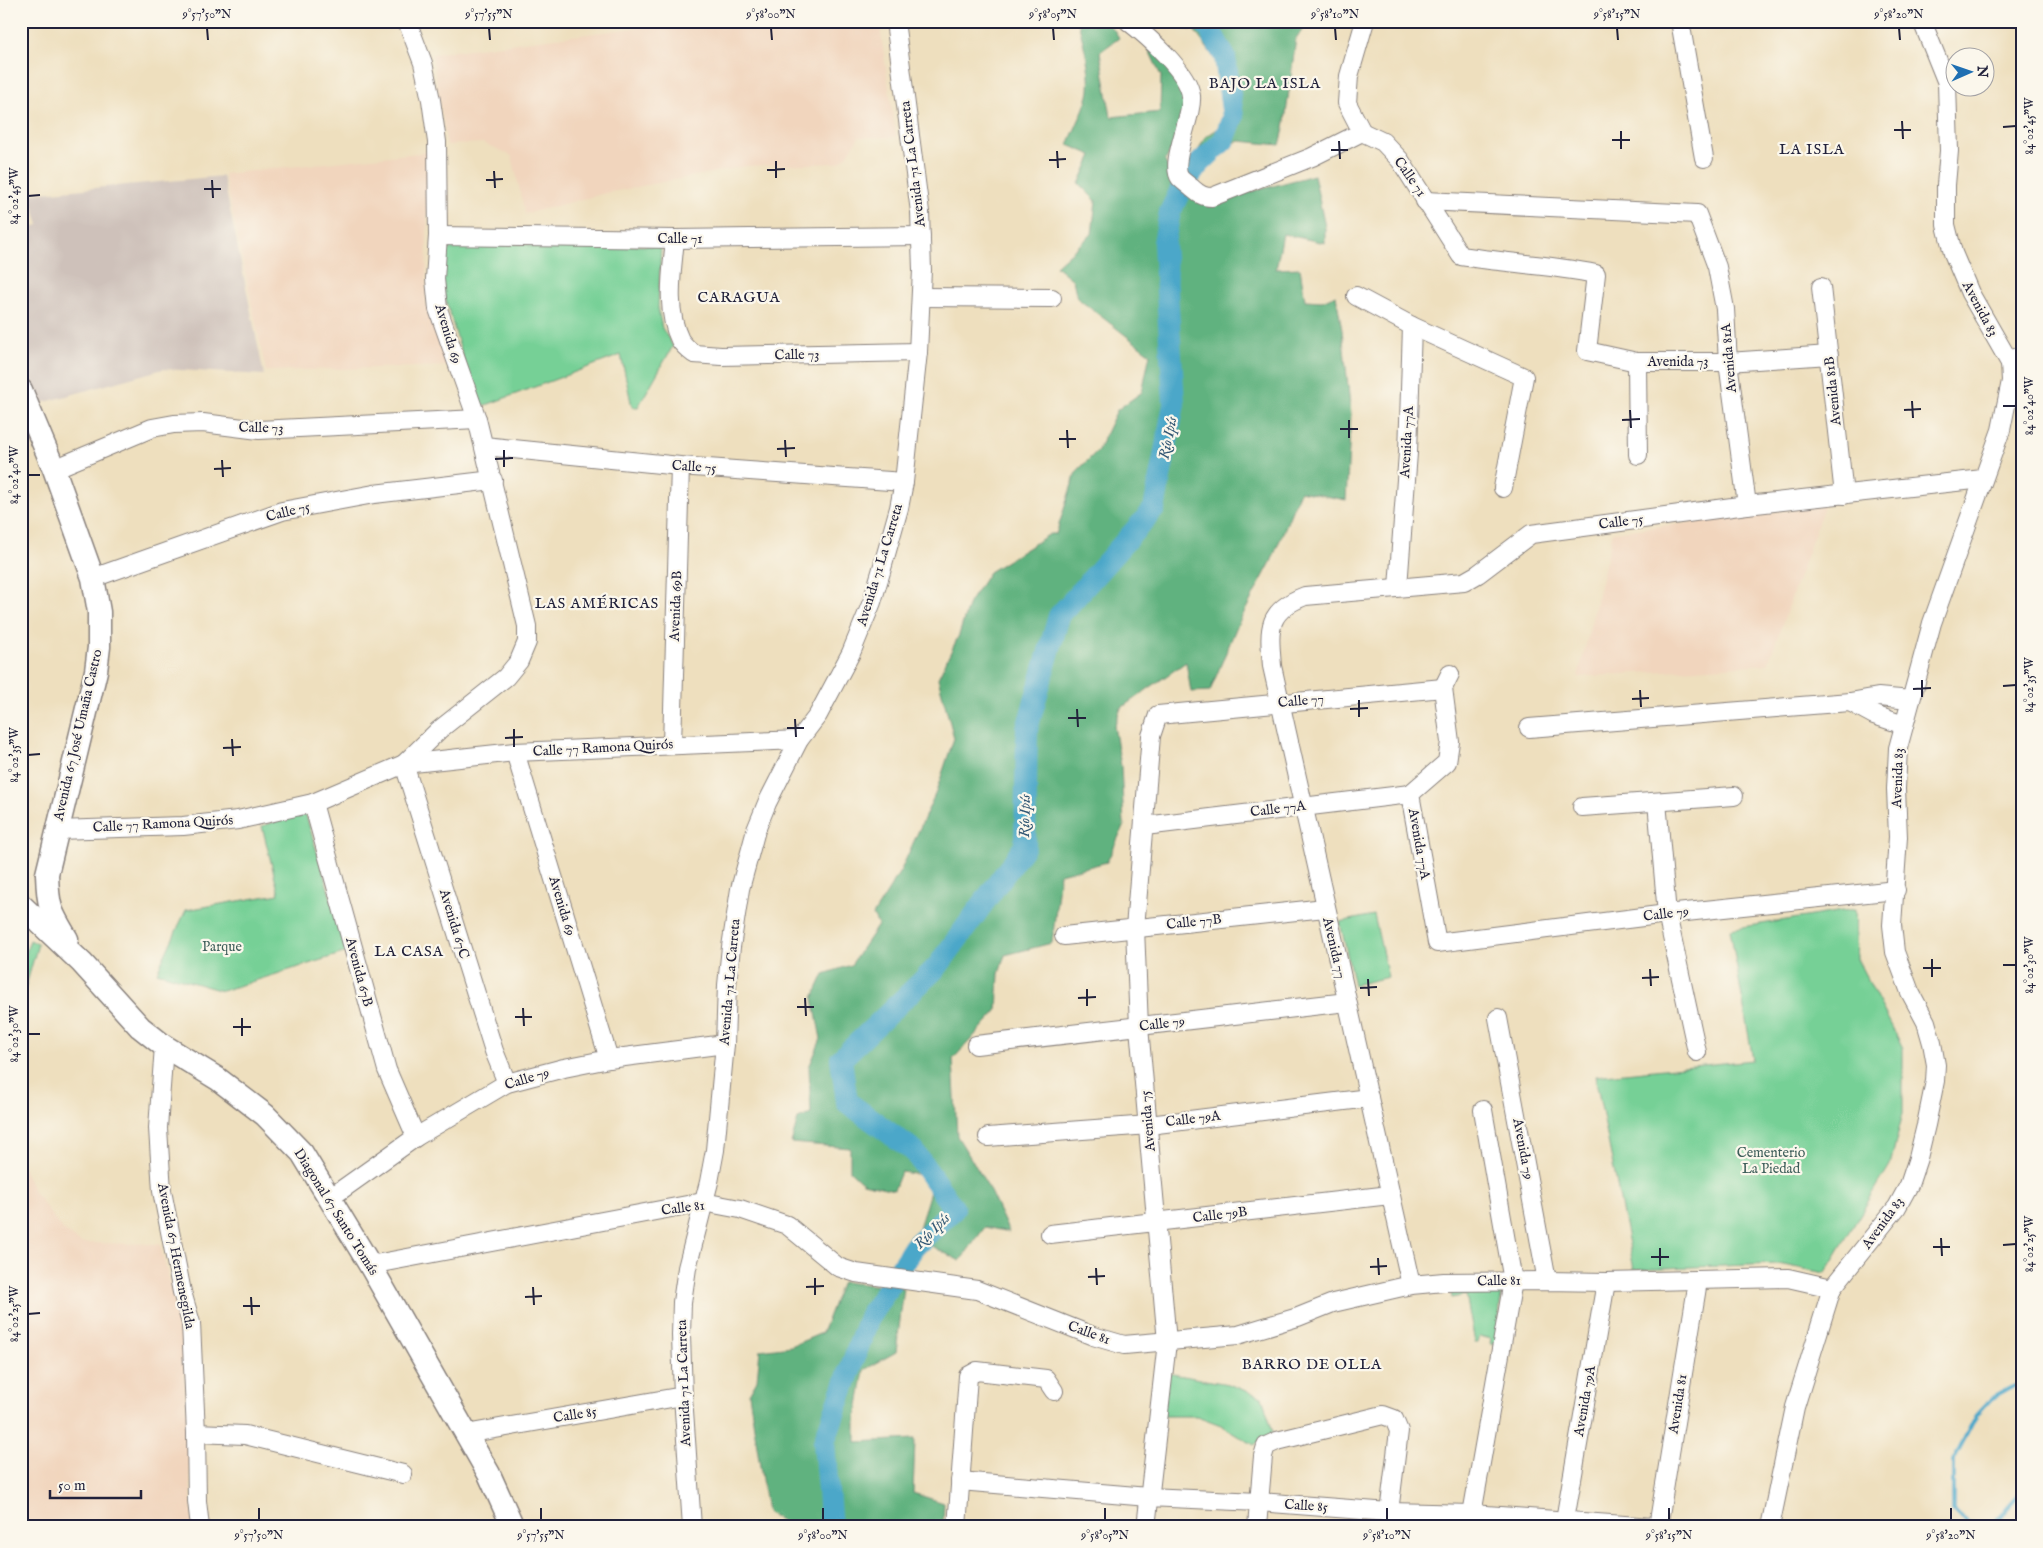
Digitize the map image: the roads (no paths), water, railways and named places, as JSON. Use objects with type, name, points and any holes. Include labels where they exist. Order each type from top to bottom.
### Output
[{"type":"main road","name":"Avenida 67 José Umaña Castro","points":[[21,390],[54,469],[92,578],[98,612],[99,647],[96,671],[47,874],[49,904],[53,916],[82,963]]},
{"type":"main road","points":[[21,892],[31,890],[41,884],[47,874]]},
{"type":"main road","points":[[21,905],[82,963]]},
{"type":"main road","name":"Diagonal 67 Santo Tomás","points":[[82,963],[140,1026],[164,1046],[218,1079],[265,1115],[302,1154],[370,1265],[466,1434],[499,1493],[513,1527]]},
{"type":"street","name":"Avenida 69","points":[[404,764],[439,730],[506,677],[519,662],[527,642],[528,626],[477,419],[438,309],[435,279],[438,236],[437,142],[431,100],[422,63],[407,21]]},
{"type":"street","name":"Avenida 71 La Carreta","points":[[692,1527],[683,1396],[681,1335],[684,1284],[714,1150],[725,1044],[727,985],[731,947],[745,867],[756,830],[767,803],[799,740],[818,715],[851,654],[879,580],[899,508],[904,482],[922,297],[921,236],[919,204],[895,21]]},
{"type":"street","points":[[1128,21],[1176,66],[1186,80],[1192,95],[1188,125],[1178,157],[1179,177],[1201,195],[1212,197],[1312,157],[1362,132],[1347,103],[1349,76],[1365,21]]},
{"type":"street","points":[[1680,21],[1704,158]]},
{"type":"street","name":"Avenida 83","points":[[1770,1527],[1795,1407],[1832,1288],[1897,1207],[1905,1192],[1918,1158],[1935,1081],[1936,1065],[1926,1022],[1910,992],[1895,952],[1892,925],[1896,890],[1898,837],[1896,789],[1898,748],[1932,623],[2001,430],[2016,358],[1970,293],[1953,254],[1946,224],[1949,134],[1947,83],[1922,21]]},
{"type":"street","name":"Calle 71","points":[[1362,132],[1384,142],[1400,160],[1425,201],[1697,214]]},
{"type":"street","name":"Avenida 73","points":[[1425,201],[1461,256],[1501,262],[1564,267],[1596,274],[1587,351],[1637,362],[1728,362],[1829,355]]},
{"type":"street","name":"Avenida 81A","points":[[1697,214],[1717,267],[1724,309],[1728,362],[1747,505]]},
{"type":"street","name":"Calle 71","points":[[438,236],[675,239],[921,236]]},
{"type":"street","name":"Calle 73","points":[[675,239],[671,283],[672,315],[681,341],[694,354],[721,356],[918,352]]},
{"type":"street","name":"Avenida 81B","points":[[1821,287],[1844,495]]},
{"type":"street","points":[[1356,296],[1412,326],[1524,376],[1503,488]]},
{"type":"street","points":[[922,297],[1052,298]]},
{"type":"street","name":"Avenida 77A","points":[[1398,587],[1408,453],[1412,326]]},
{"type":"street","points":[[1637,362],[1638,455]]},
{"type":"street","name":"Calle 73","points":[[54,469],[152,428],[174,424],[204,424],[259,430],[477,419]]},
{"type":"street","name":"Calle 75","points":[[484,446],[680,466],[904,482]]},
{"type":"street","name":"Avenida 69B","points":[[672,745],[680,466]]},
{"type":"street","name":"Calle 75","points":[[1278,612],[1288,603],[1305,596],[1464,582],[1478,574],[1531,534],[1747,505],[1983,479]]},
{"type":"street","name":"Calle 75","points":[[92,578],[282,511],[374,494],[492,480]]},
{"type":"street","name":"Avenida 77","points":[[1278,612],[1269,632],[1272,666],[1411,1285]]},
{"type":"street","name":"Avenida 77A","points":[[1437,943],[1410,794],[1447,762],[1450,742],[1447,681]]},
{"type":"street","name":"Calle 77","points":[[1158,715],[1280,703],[1447,681]]},
{"type":"street","points":[[1529,728],[1850,702],[1878,697],[1911,700]]},
{"type":"street","points":[[1850,702],[1874,715],[1904,725]]},
{"type":"street","name":"Avenida 75","points":[[1146,1527],[1148,1497],[1168,1342],[1139,1027],[1135,928],[1151,736],[1158,715]]},
{"type":"street","name":"Calle 77 Ramona Quirós","points":[[57,830],[183,826],[238,820],[313,803],[404,764],[515,752],[799,740]]},
{"type":"street","name":"Avenida 69","points":[[515,752],[609,1059]]},
{"type":"street","name":"Avenida 67C","points":[[404,764],[494,1051],[507,1083]]},
{"type":"street","name":"Calle 77A","points":[[1145,826],[1410,794]]},
{"type":"street","points":[[1582,807],[1734,796]]},
{"type":"street","points":[[1657,802],[1667,914],[1697,1052]]},
{"type":"street","name":"Avenida 67B","points":[[313,803],[387,1070],[416,1137]]},
{"type":"street","name":"Calle 79","points":[[1437,943],[1667,914],[1896,890]]},
{"type":"street","name":"Calle 77B","points":[[1064,936],[1325,908]]},
{"type":"street","name":"Calle 79","points":[[976,1045],[1347,1002]]},
{"type":"street","name":"Avenida 79","points":[[1498,1018],[1547,1280]]},
{"type":"street","name":"Calle 79","points":[[330,1198],[416,1137],[507,1083],[564,1068],[609,1059],[725,1044]]},
{"type":"street","name":"Avenida 67 Hermenegilda","points":[[164,1046],[158,1128],[162,1191],[182,1292],[191,1323],[196,1433],[196,1492],[200,1527]]},
{"type":"street","name":"Calle 79A","points":[[988,1137],[1148,1124],[1368,1098]]},
{"type":"street","points":[[1472,1514],[1513,1281],[1483,1110]]},
{"type":"street","name":"Calle 79B","points":[[1050,1234],[1390,1195]]},
{"type":"street","name":"Calle 81","points":[[370,1265],[703,1202],[740,1209],[787,1225],[838,1267],[856,1273],[925,1281],[978,1290],[1093,1336],[1124,1345],[1238,1335],[1298,1317],[1333,1303],[1411,1285],[1444,1282],[1547,1280],[1606,1282],[1698,1281],[1788,1278],[1832,1288]]},
{"type":"street","name":"Avenida 81","points":[[1658,1527],[1698,1281]]},
{"type":"street","name":"Avenida 79A","points":[[1565,1520],[1606,1282]]},
{"type":"street","points":[[957,1527],[968,1376],[977,1372],[1046,1379],[1054,1391]]},
{"type":"street","name":"Calle 85","points":[[466,1434],[683,1396]]},
{"type":"street","points":[[1257,1527],[1263,1456],[1266,1446],[1277,1440],[1383,1415],[1394,1419],[1399,1431],[1389,1512]]},
{"type":"street","points":[[196,1433],[245,1435],[403,1474]]},
{"type":"street","name":"Calle 85","points":[[960,1481],[1148,1497],[1259,1502],[1389,1512],[1472,1514],[1652,1527]]},
{"type":"waterway","name":"Río Ipís","points":[[831,1527],[824,1442],[869,1317],[914,1247],[954,1209],[913,1150],[847,1102],[841,1059],[937,967],[1025,846],[1027,729],[1059,616],[1154,509],[1174,404],[1164,243],[1170,212],[1183,185],[1199,164],[1224,140],[1233,117],[1225,57],[1205,21]]},
{"type":"waterway","points":[[2022,1386],[2012,1387],[1992,1398],[1977,1414],[1953,1461],[1953,1510],[1969,1524],[1993,1524],[2022,1492]]},
{"type":"district","name":"BAJO LA ISLA","points":[[1265,83]]},
{"type":"district","name":"LA ISLA","points":[[1812,149]]},
{"type":"district","name":"CARAGUA","points":[[739,297]]},
{"type":"district","name":"LAS AMÉRICAS","points":[[597,603]]},
{"type":"district","name":"LA CASA","points":[[409,951]]},
{"type":"district","name":"BARRO DE OLLA","points":[[1312,1364]]},
{"type":"park label","name":"Parque","points":[[222,947]]},
{"type":"park label","name":"Cementerio La Piedad","points":[[1771,1162]]}]
